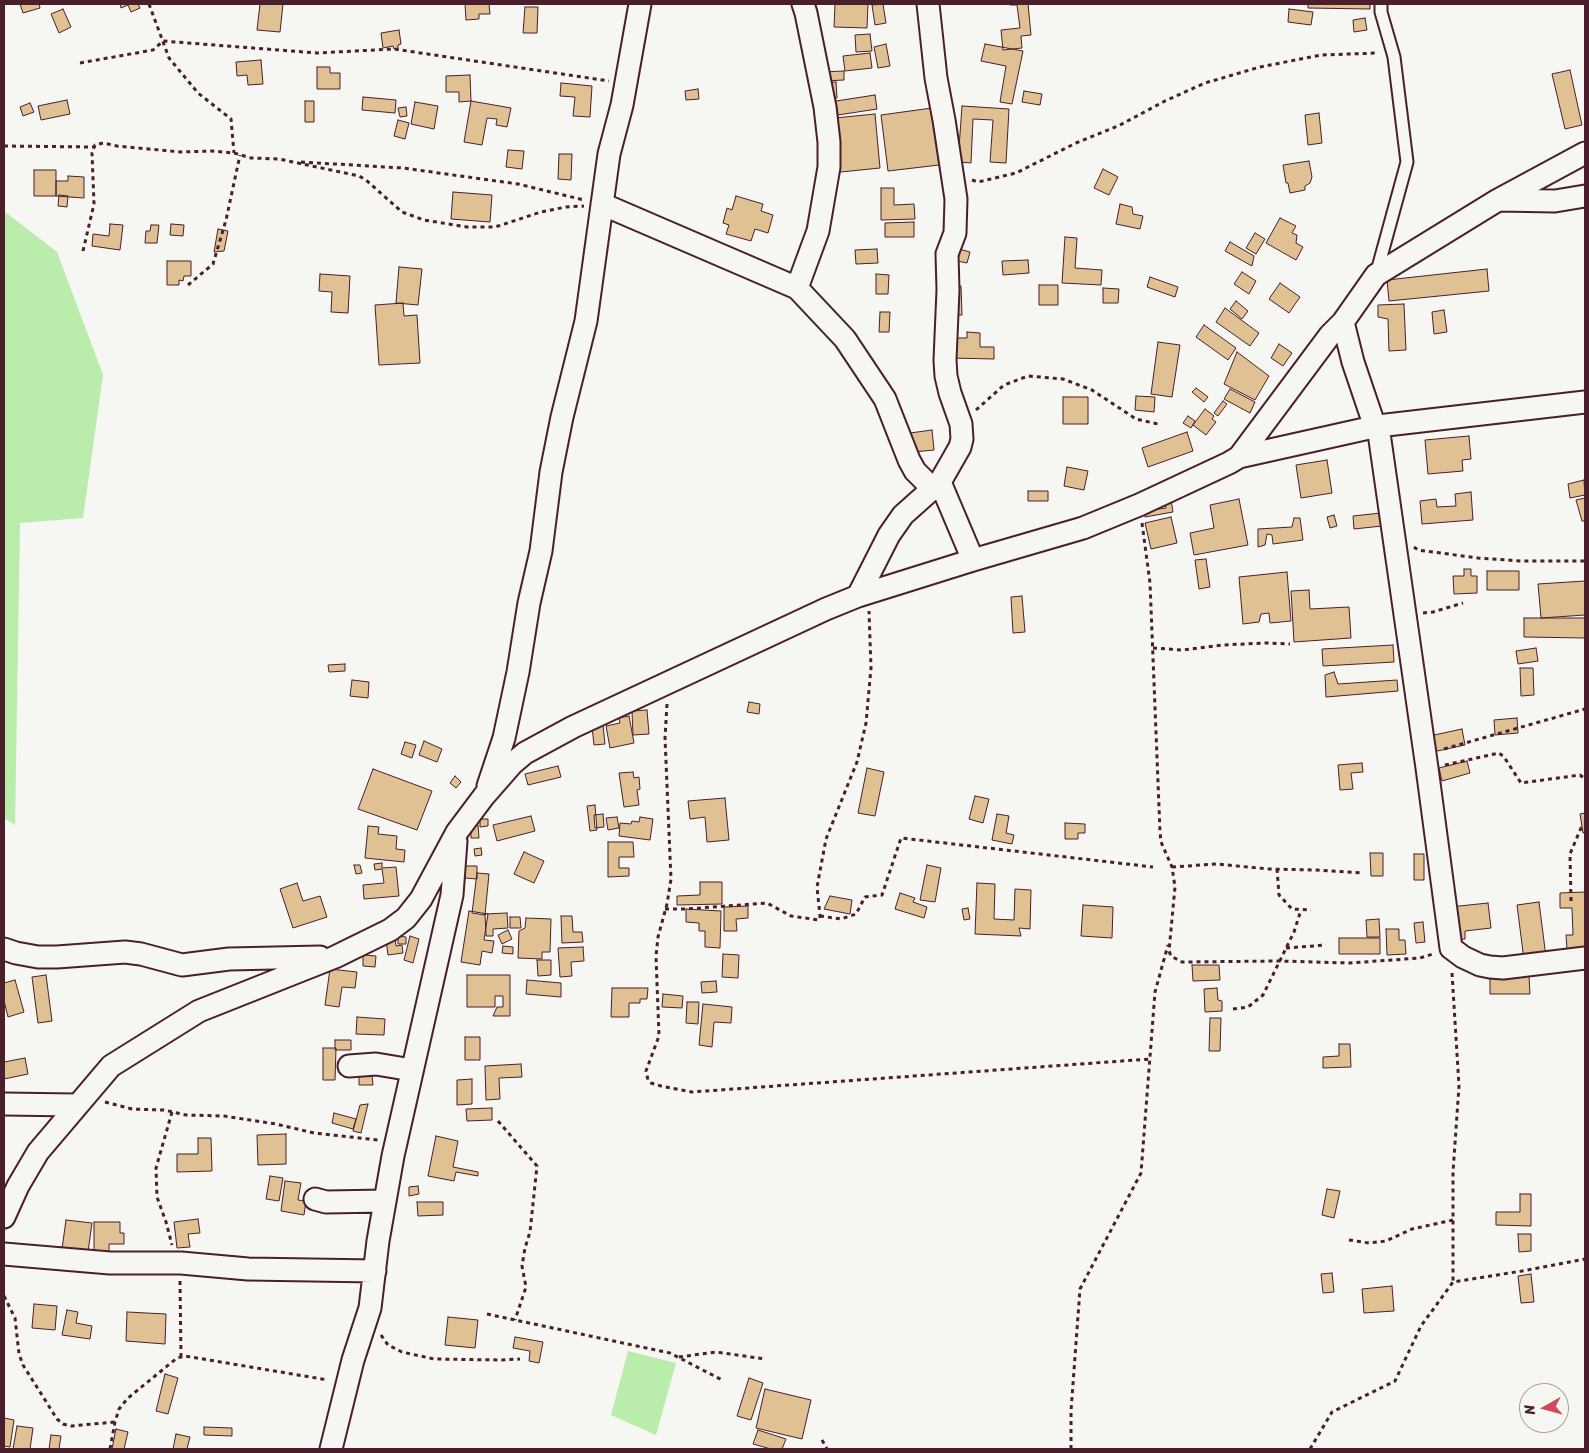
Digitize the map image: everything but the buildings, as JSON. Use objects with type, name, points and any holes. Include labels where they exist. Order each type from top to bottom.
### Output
[{"type":"street","points":[[484,796],[504,738],[518,672],[529,603],[541,551],[553,463],[562,417],[586,321],[609,154],[626,83],[640,4]]},
{"type":"street","points":[[797,288],[818,231],[829,168],[825,107],[803,4]]},
{"type":"street","points":[[863,595],[889,534],[903,515],[936,486],[960,447],[962,438],[961,424],[946,376],[945,360],[948,290],[947,254],[955,232],[956,199],[936,78],[928,4]]},
{"type":"street","points":[[1239,457],[1330,335],[1343,322],[1376,274],[1498,200],[1585,153]]},
{"type":"street","points":[[1498,200],[1555,201],[1585,196]]},
{"type":"street","points":[[602,204],[797,288],[845,339],[885,399],[909,460],[916,470],[936,486],[974,560]]},
{"type":"street","points":[[1343,322],[1353,362],[1376,426],[1405,615],[1432,759],[1451,948],[1464,958],[1480,965],[1503,968],[1585,958]]},
{"type":"street","points":[[4,1217],[18,1186],[38,1152],[110,1066],[198,1011],[335,957],[390,930],[406,918],[421,899],[457,832],[484,796],[512,764],[525,753],[573,728],[826,609],[863,595],[974,560],[1083,528],[1139,505],[1239,457],[1376,426],[1585,402]]},
{"type":"street","points":[[330,1449],[367,1316],[396,1142],[452,895],[457,832]]},
{"type":"street","points":[[4,949],[38,957],[124,952],[141,954],[182,965],[229,959],[335,957]]},
{"type":"street","points":[[349,1066],[376,1064],[412,1070]]},
{"type":"street","points":[[4,1104],[76,1105]]},
{"type":"street","points":[[315,1199],[326,1202],[385,1201]]},
{"type":"street","points":[[4,1254],[110,1263],[181,1263],[248,1269],[375,1271]]},
{"type":"lane","points":[[1376,274],[1407,162],[1402,110],[1393,52],[1381,12],[1381,4]]},
{"type":"path","points":[[149,4],[169,58],[198,93],[231,119],[234,153]]},
{"type":"path","points":[[80,63],[153,50],[163,41],[317,53],[394,49],[626,83]]},
{"type":"path","points":[[953,174],[978,182],[1016,173],[1076,143],[1120,125],[1204,83],[1260,67],[1321,56],[1393,52]]},
{"type":"path","points":[[4,146],[93,147],[103,143],[181,152],[212,151],[234,153],[251,158],[403,168],[518,184],[602,204]]},
{"type":"path","points":[[83,251],[94,204],[93,147]]},
{"type":"path","points":[[188,286],[213,264],[226,220],[240,154]]},
{"type":"path","points":[[289,161],[358,176],[366,180],[402,212],[424,220],[467,226],[495,227],[541,212],[566,207],[602,204]]},
{"type":"path","points":[[961,424],[1004,385],[1028,376],[1063,379],[1092,390],[1136,419],[1158,424]]},
{"type":"path","points":[[1139,505],[1150,583],[1160,832],[1161,842],[1172,867],[1175,887],[1169,950],[1171,956],[1182,962],[1280,961],[1349,963],[1420,958],[1451,948],[1459,1086],[1453,1172],[1453,1282],[1421,1326],[1395,1381],[1332,1412],[1310,1449]]},
{"type":"path","points":[[1394,536],[1418,550],[1478,558],[1521,561],[1585,561]]},
{"type":"path","points":[[820,916],[816,887],[826,839],[857,762],[866,723],[871,668],[863,595]]},
{"type":"path","points":[[1405,615],[1433,612],[1463,603]]},
{"type":"path","points":[[1153,648],[1182,650],[1222,645],[1290,644]]},
{"type":"path","points":[[668,683],[665,738],[671,879],[666,909],[658,937],[656,956],[659,1036],[646,1071],[648,1080],[661,1086],[692,1092],[1150,1059]]},
{"type":"path","points":[[1432,759],[1585,710]]},
{"type":"path","points":[[1432,759],[1500,754],[1521,783],[1580,775],[1585,778]]},
{"type":"path","points":[[1571,901],[1570,854],[1581,828],[1585,826]]},
{"type":"path","points":[[820,916],[841,919],[856,914],[865,897],[882,896],[901,838],[1153,867]]},
{"type":"path","points":[[1172,867],[1216,864],[1363,873]]},
{"type":"path","points":[[1277,869],[1279,895],[1292,909],[1311,910]]},
{"type":"path","points":[[666,909],[767,903],[791,916],[817,920],[820,916]]},
{"type":"path","points":[[1234,1009],[1248,1007],[1263,995],[1302,910]]},
{"type":"path","points":[[1071,1449],[1071,1411],[1080,1289],[1141,1173],[1155,992],[1171,936]]},
{"type":"path","points":[[1286,948],[1326,945]]},
{"type":"path","points":[[76,1105],[98,1101],[132,1109],[164,1110],[186,1115],[233,1118],[276,1124],[314,1133],[396,1142]]},
{"type":"path","points":[[172,1112],[156,1168],[157,1197],[166,1222],[173,1251],[181,1263],[181,1357]]},
{"type":"path","points":[[498,1121],[537,1166],[530,1232],[522,1266],[526,1287],[515,1320]]},
{"type":"path","points":[[1349,1240],[1369,1243],[1386,1241],[1412,1229],[1453,1220]]},
{"type":"path","points":[[1453,1282],[1585,1259]]},
{"type":"path","points":[[4,1296],[15,1318],[19,1354],[23,1365],[57,1419],[63,1424],[72,1426],[115,1422]]},
{"type":"path","points":[[487,1314],[670,1353],[724,1381]]},
{"type":"path","points":[[367,1316],[388,1345],[402,1352],[434,1359],[520,1359]]},
{"type":"path","points":[[678,1357],[716,1352],[765,1359]]},
{"type":"path","points":[[110,1449],[119,1409],[128,1398],[172,1361],[181,1357],[185,1356],[326,1380],[348,1381]]},
{"type":"path","points":[[822,1440],[827,1449]]},
{"type":"green space","points":[[4,211],[57,252],[103,375],[83,518],[20,523],[15,825],[4,818]]},
{"type":"green space","points":[[628,1351],[676,1363],[656,1435],[611,1415]]}]
